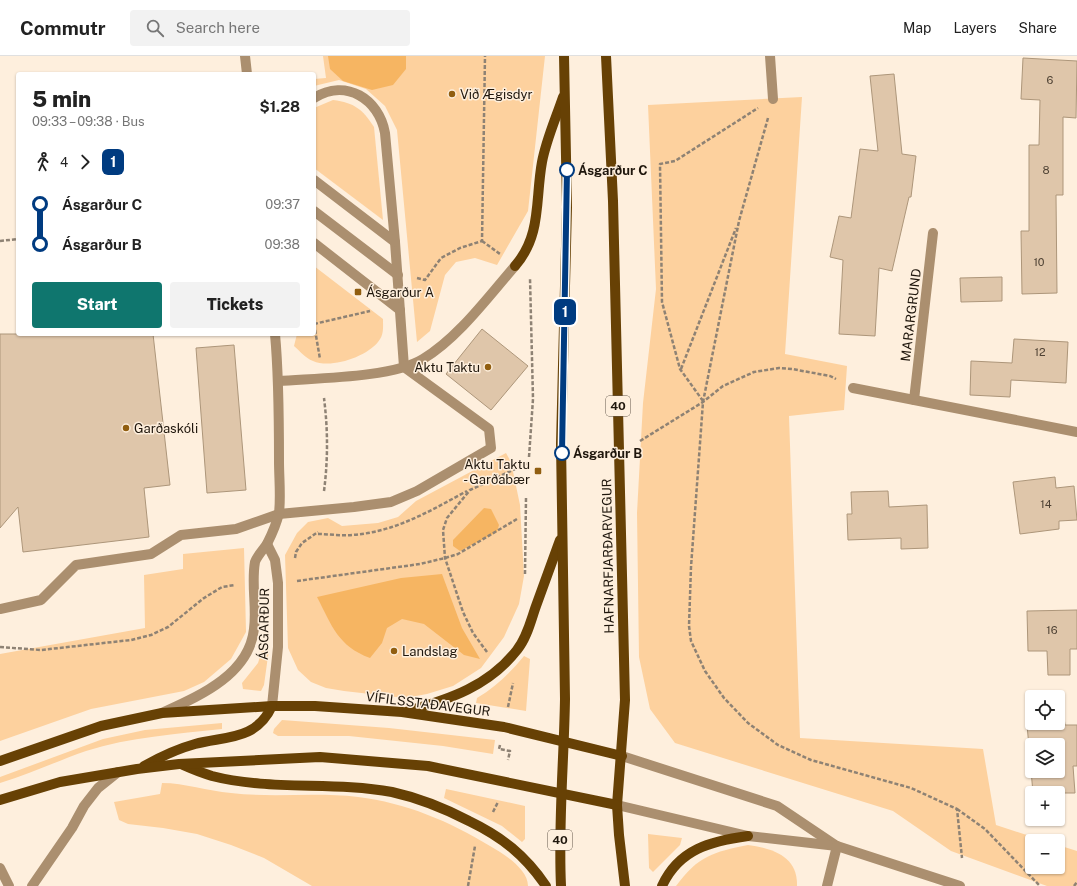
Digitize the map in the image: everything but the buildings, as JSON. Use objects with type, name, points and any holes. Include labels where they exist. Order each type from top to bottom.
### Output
[{"type":"main road","name":"40","points":[[561,886],[560,793],[564,741],[562,444],[567,207],[566,90],[564,56]]},
{"type":"main road","name":"HAFNARFJARÐARVEGUR","points":[[606,56],[613,201],[624,676],[622,756],[617,805],[618,835],[625,886]]},
{"type":"main road","points":[[515,266],[528,250],[533,236],[542,161],[566,90]]},
{"type":"main road","points":[[402,712],[447,700],[472,688],[500,668],[518,650],[529,627],[562,534]]},
{"type":"main road","points":[[136,769],[172,751],[196,744],[230,739],[248,731],[263,720],[272,706]]},
{"type":"main road","name":"VÍFILSSTAÐAVEGUR","points":[[0,761],[101,726],[162,713],[272,706],[315,706],[402,712],[504,727],[622,756]]},
{"type":"main road","name":"VÍFILSSTAÐAVEGUR","points":[[0,800],[60,782],[136,769],[179,764],[320,757],[428,766],[617,805]]},
{"type":"main road","points":[[179,764],[212,776],[248,782],[343,786],[392,792],[420,799],[455,814],[503,840],[527,860],[546,886]]},
{"type":"main road","points":[[662,886],[682,859],[696,849],[712,842],[748,836]]},
{"type":"street","points":[[245,56],[247,72]]},
{"type":"street","points":[[770,56],[773,99]]},
{"type":"street","points":[[0,609],[42,600],[76,565],[151,554],[181,536],[236,529],[279,514],[354,508],[391,502],[417,491],[491,448],[489,429],[404,367],[396,242],[385,133],[379,113],[369,102],[349,92],[330,92],[316,97]]},
{"type":"street","points":[[316,182],[396,242]]},
{"type":"street","points":[[316,213],[398,275]]},
{"type":"street","name":"MARARGRUND","points":[[914,400],[933,233]]},
{"type":"street","points":[[316,245],[400,310]]},
{"type":"street","points":[[279,381],[372,374],[404,367],[422,360],[437,349],[466,321],[515,266]]},
{"type":"street","name":"ÁSGARÐUR","points":[[162,713],[195,698],[218,684],[243,658],[250,644],[254,630],[253,583],[256,560],[267,544],[279,514],[279,381],[275,336]]},
{"type":"street","points":[[853,388],[1077,432]]},
{"type":"street","name":"ÁSGARÐUR","points":[[267,544],[275,560],[278,583],[278,647],[272,706]]},
{"type":"street","name":"VÍFILSSTAÐAVEGUR","points":[[622,756],[777,806],[837,846]]},
{"type":"street","points":[[32,886],[72,828],[84,806],[98,788],[118,772]]},
{"type":"street","name":"VÍFILSSTAÐAVEGUR","points":[[617,805],[748,836],[837,846],[960,886]]},
{"type":"street","points":[[827,886],[837,846]]},
{"type":"street","points":[[0,868],[9,886]]},
{"type":"path","points":[[482,241],[485,56]]},
{"type":"path","points":[[773,99],[739,221],[703,402],[691,567],[689,626],[691,641],[706,671],[735,710],[763,735],[811,760],[911,788],[957,809],[985,830],[1039,885]]},
{"type":"path","points":[[703,402],[680,369],[662,302],[660,164],[675,161],[773,99]]},
{"type":"path","points":[[680,369],[739,221]]},
{"type":"path","points":[[0,241],[16,239]]},
{"type":"path","points":[[482,241],[500,255]]},
{"type":"path","points":[[398,275],[425,280],[441,258],[460,248],[482,241]]},
{"type":"path","points":[[527,276],[530,278],[533,399],[529,457]]},
{"type":"path","points":[[316,324],[372,310]]},
{"type":"path","points":[[316,335],[321,362]]},
{"type":"path","points":[[640,441],[703,402],[722,386],[754,372],[778,368],[830,376],[853,388]]},
{"type":"path","points":[[323,392],[327,424],[324,492]]},
{"type":"path","points":[[491,656],[473,633],[463,612],[445,558],[443,530],[447,518],[470,490],[528,463]]},
{"type":"path","points":[[525,577],[526,498]]},
{"type":"path","points":[[295,576],[295,582],[420,564],[445,558],[458,554],[517,519]]},
{"type":"path","points":[[294,564],[296,552],[302,543],[309,537],[318,534],[318,529]]},
{"type":"path","points":[[0,647],[41,650],[131,640],[151,635],[168,627],[204,598],[222,587],[242,584]]},
{"type":"path","points":[[508,707],[513,682],[510,680]]},
{"type":"path","points":[[501,740],[500,749],[510,751],[508,760]]},
{"type":"path","points":[[957,809],[962,858]]},
{"type":"path","points":[[468,886],[475,845]]},
{"type":"path","points":[[1074,886],[1077,882]]},
{"type":"shaded area","points":[[323,56],[545,56],[528,211],[497,265],[475,258],[456,262],[445,275],[430,331],[417,342],[397,130],[385,106],[366,89],[339,80],[316,86],[316,79],[326,78]]},
{"type":"shaded area","points":[[328,56],[406,56],[406,69],[393,85],[372,90],[343,81],[330,69]]},
{"type":"shaded area","points":[[802,97],[785,354],[847,366],[844,410],[789,416],[800,738],[983,749],[996,825],[1025,834],[1025,874],[1065,874],[1065,847],[1077,851],[1077,886],[1047,886],[951,851],[893,811],[675,743],[650,709],[639,657],[637,513],[643,403],[656,289],[648,105]]},
{"type":"shaded area","points":[[333,100],[347,103],[362,111],[374,127],[383,220],[316,170],[316,107]]},
{"type":"shaded area","points":[[316,268],[383,319],[383,331],[378,342],[357,357],[348,360],[329,364],[320,363],[308,358],[294,346],[296,336],[316,336]]},
{"type":"shaded area","points":[[506,453],[511,462],[520,505],[524,576],[519,604],[504,637],[481,668],[453,686],[427,694],[405,698],[326,688],[311,682],[298,670],[288,648],[285,555],[297,533],[308,522],[328,518],[342,526],[378,523],[398,517],[416,501]]},
{"type":"shaded area","points":[[484,508],[491,509],[499,525],[497,532],[460,551],[453,546],[453,540]]},
{"type":"shaded area","points":[[244,548],[246,632],[231,659],[204,682],[184,691],[91,709],[0,741],[0,654],[145,628],[144,575],[183,569],[183,554]]},
{"type":"shaded area","points":[[442,574],[462,628],[480,659],[464,655],[424,624],[402,619],[387,628],[382,643],[370,658],[359,653],[343,641],[332,626],[317,597],[401,578]]},
{"type":"shaded area","points":[[266,645],[269,649],[264,685],[261,691],[243,689],[242,683],[258,663],[263,647]]},
{"type":"shaded area","points":[[524,656],[530,659],[526,711],[476,703],[477,698],[502,679]]},
{"type":"shaded area","points":[[282,720],[389,728],[495,740],[493,754],[443,746],[349,736],[278,736],[273,733],[274,729]]},
{"type":"shaded area","points":[[222,723],[222,729],[119,742],[103,746],[0,783],[0,777],[103,739],[145,730]]},
{"type":"shaded area","points":[[162,783],[179,784],[231,793],[358,797],[393,804],[427,814],[475,837],[496,849],[520,868],[527,880],[528,886],[312,886],[264,858],[231,845],[197,834],[128,824],[119,820],[114,802],[160,794]]},
{"type":"shaded area","points":[[446,789],[525,806],[525,839],[522,842],[502,826],[444,798]]},
{"type":"shaded area","points":[[648,834],[682,838],[680,845],[653,872],[649,868]]},
{"type":"shaded area","points":[[748,845],[766,848],[782,855],[793,867],[797,886],[676,886],[692,868],[707,857],[725,850]]},
{"type":"bus line","name":"1","points":[[562,453],[567,170]]},
{"type":"place","name":"Við Ægisdyr","points":[[452,94]]},
{"type":"place","name":"Ásgarður C","points":[[567,170]]},
{"type":"place","name":"Ásgarður A","points":[[358,292]]},
{"type":"place","name":"Aktu Taktu","points":[[488,367]]},
{"type":"place","name":"Garðaskóli","points":[[126,428]]},
{"type":"place","name":"Ásgarður B","points":[[562,453]]},
{"type":"place","name":"Aktu Taktu - Garðabær","points":[[538,471]]},
{"type":"place","name":"Landslag","points":[[394,651]]}]
